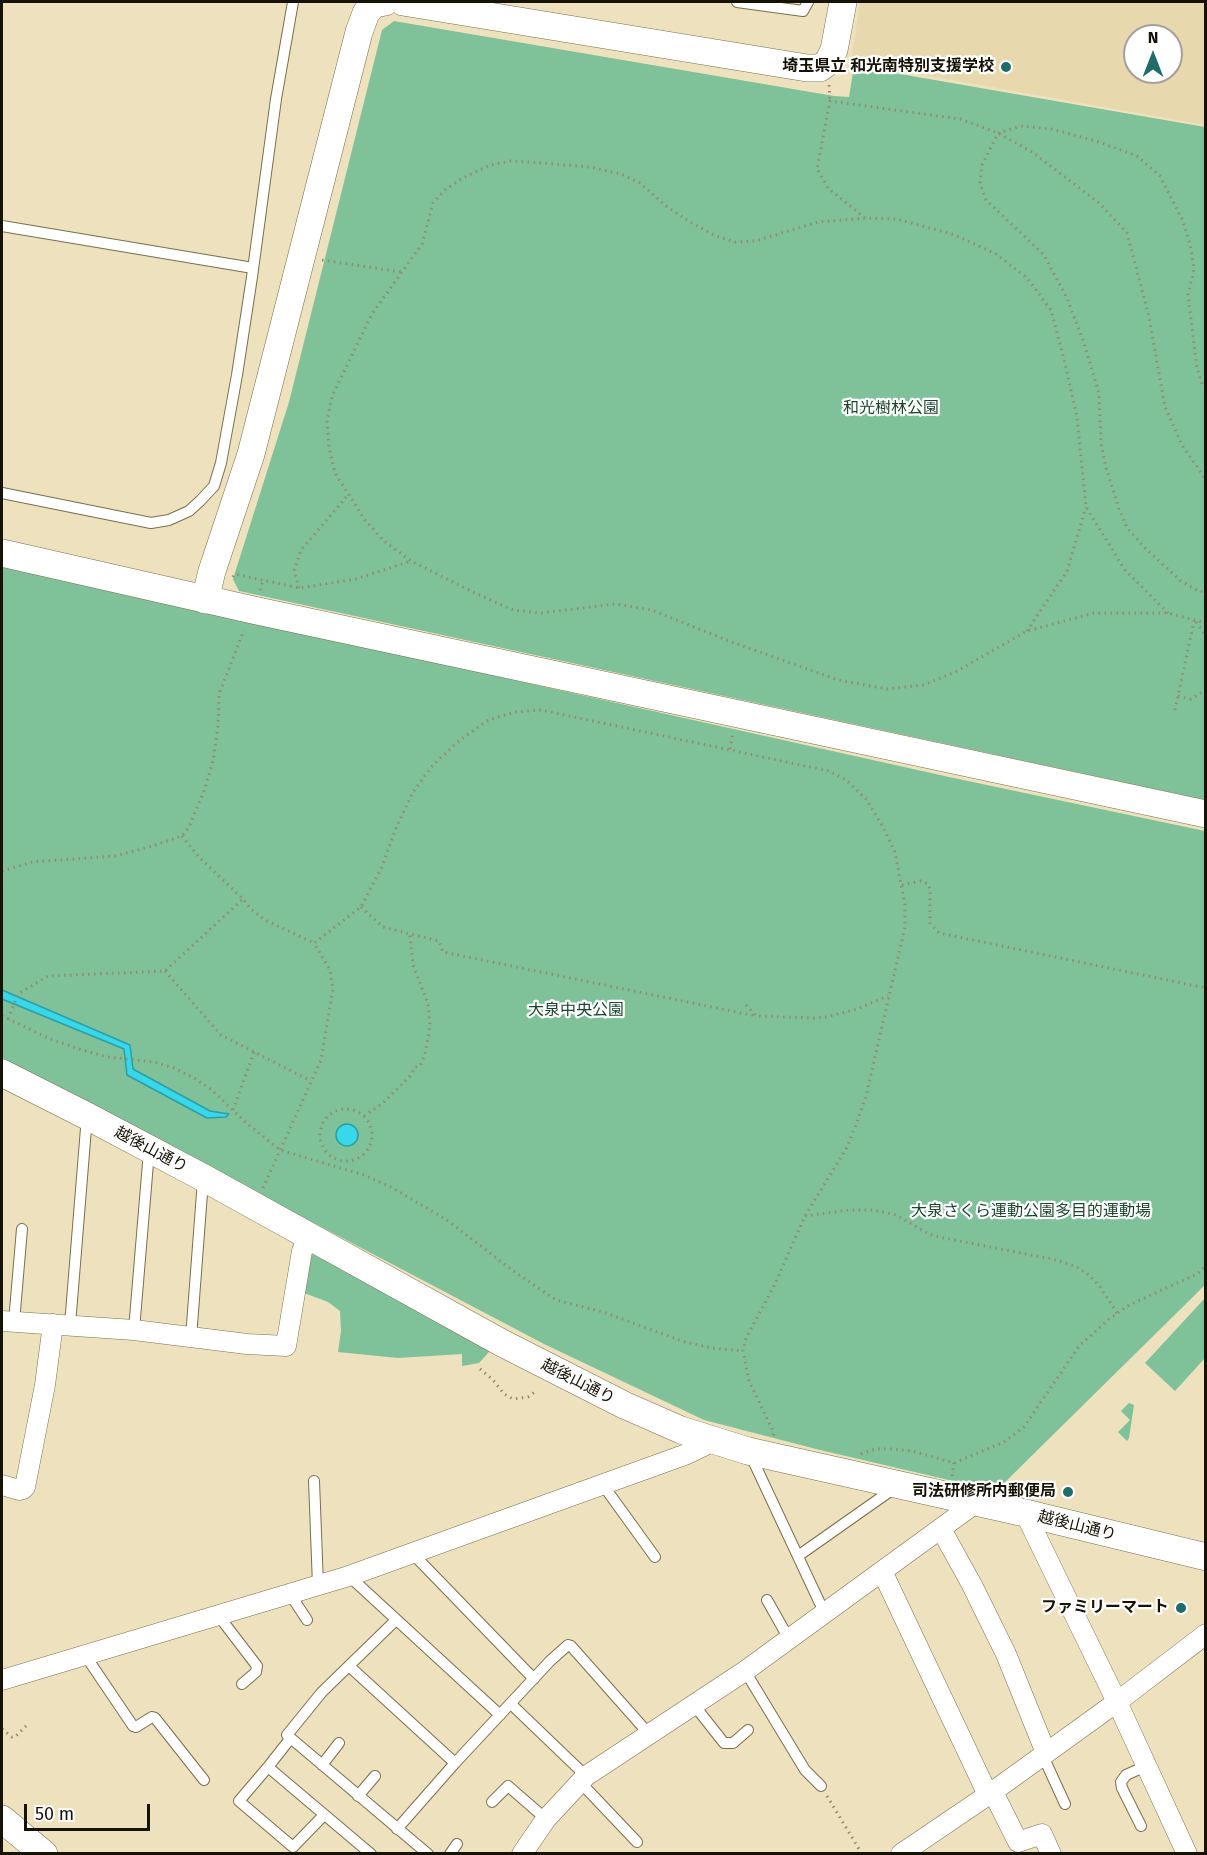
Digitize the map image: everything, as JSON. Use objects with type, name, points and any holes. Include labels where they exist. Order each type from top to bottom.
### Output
[{"type":"street","points":[[205,600],[212,571],[251,454],[362,22],[374,4],[385,2]]},
{"type":"street","points":[[403,2],[740,58],[820,68],[828,62],[834,50],[843,2]]},
{"type":"street","points":[[2,553],[205,600],[1206,814]]},
{"type":"street","name":"越後山通り","points":[[2,1073],[204,1178],[502,1343],[624,1405],[681,1431],[759,1454],[1025,1513],[1206,1557]]},
{"type":"street","points":[[8,1321],[134,1330],[247,1344],[286,1346],[302,1251],[309,1236]]},
{"type":"street","points":[[2,1485],[19,1490],[25,1487],[45,1385],[62,1324]]},
{"type":"street","points":[[2,1680],[349,1576],[687,1454],[714,1441]]},
{"type":"street","points":[[522,1854],[546,1819],[583,1779],[745,1671],[977,1502]]},
{"type":"street","points":[[1025,1513],[1187,1854]]},
{"type":"street","points":[[941,1529],[1006,1654],[1045,1754]]},
{"type":"street","points":[[882,1571],[991,1794],[1016,1840],[1020,1842],[1042,1834],[1051,1854]]},
{"type":"street","points":[[901,1854],[991,1794],[1206,1634]]},
{"type":"street","points":[[2,1819],[44,1854]]},
{"type":"lane","points":[[2,493],[151,524],[169,520],[189,511],[214,486],[221,463],[253,268],[276,99],[293,2]]},
{"type":"lane","points":[[737,2],[803,11],[808,2]]},
{"type":"lane","points":[[2,226],[253,268]]},
{"type":"lane","points":[[62,1324],[87,1116]]},
{"type":"lane","points":[[134,1330],[149,1149]]},
{"type":"lane","points":[[191,1338],[204,1178]]},
{"type":"lane","points":[[8,1321],[22,1229]]},
{"type":"lane","points":[[759,1454],[798,1556],[824,1612]]},
{"type":"lane","points":[[314,1481],[318,1585]]},
{"type":"lane","points":[[603,1485],[655,1557]]},
{"type":"lane","points":[[798,1556],[898,1485]]},
{"type":"lane","points":[[413,1554],[534,1679]]},
{"type":"lane","points":[[349,1576],[500,1715]]},
{"type":"lane","points":[[290,1594],[307,1620]]},
{"type":"lane","points":[[767,1599],[789,1639]]},
{"type":"lane","points":[[218,1615],[257,1666],[256,1672],[242,1684]]},
{"type":"lane","points":[[396,1620],[322,1692],[288,1734],[290,1739],[428,1854]]},
{"type":"lane","points":[[397,1829],[455,1763],[568,1646],[571,1646],[649,1734]]},
{"type":"lane","points":[[85,1655],[133,1726],[136,1727],[152,1717],[155,1718],[204,1780]]},
{"type":"lane","points":[[349,1666],[455,1763]]},
{"type":"lane","points":[[745,1671],[805,1770],[821,1786]]},
{"type":"lane","points":[[511,1704],[583,1779],[637,1842]]},
{"type":"lane","points":[[694,1704],[724,1743],[733,1743],[748,1730]]},
{"type":"lane","points":[[290,1739],[239,1801],[291,1846],[295,1846],[324,1815]]},
{"type":"lane","points":[[322,1765],[339,1743]]},
{"type":"lane","points":[[1045,1754],[1065,1804]]},
{"type":"lane","points":[[1141,1826],[1121,1782],[1126,1775],[1146,1766]]},
{"type":"lane","points":[[268,1767],[371,1854]]},
{"type":"lane","points":[[358,1796],[375,1776]]},
{"type":"lane","points":[[492,1802],[508,1786],[546,1819]]},
{"type":"lane","points":[[450,1854],[457,1844]]},
{"type":"path","points":[[865,218],[828,188],[817,169],[830,101],[960,119],[999,132],[1032,152],[1099,203],[1127,233],[1149,317],[1165,406],[1182,445],[1206,480]]},
{"type":"path","points":[[1206,388],[1203,387],[1197,368],[1188,295],[1194,269],[1190,244],[1182,219],[1160,176],[1137,156],[1096,141],[1051,129],[1021,126],[999,132],[982,165],[980,183],[986,200],[1044,255],[1067,298],[1099,393],[1101,443],[1105,464],[1127,528],[1181,581],[1198,591],[1206,592]]},
{"type":"path","points":[[1027,631],[1067,571],[1086,507],[1077,417],[1051,310],[1027,278],[996,254],[955,235],[897,219],[865,218],[818,222],[755,241],[735,242],[716,236],[690,222],[666,206],[640,183],[621,174],[590,167],[511,161],[490,165],[461,179],[433,203],[422,244],[372,314],[332,396],[327,421],[329,447],[335,473],[365,520],[384,541],[411,561],[513,610],[541,614],[615,604],[651,610],[838,680],[887,689],[924,685],[957,671],[1027,631],[1094,613],[1168,614],[1206,623]]},
{"type":"path","points":[[303,257],[402,272]]},
{"type":"path","points":[[299,588],[294,571],[301,550],[348,495]]},
{"type":"path","points":[[1086,507],[1125,570],[1168,614]]},
{"type":"path","points":[[235,574],[299,588],[356,579],[411,561]]},
{"type":"path","points":[[2,871],[32,862],[115,856],[182,836],[198,808],[213,761],[218,726],[219,694],[253,610]]},
{"type":"path","points":[[1195,620],[1206,636]]},
{"type":"path","points":[[1175,710],[1195,620]]},
{"type":"path","points":[[1178,696],[1191,699],[1206,690]]},
{"type":"path","points":[[314,943],[362,907],[381,868],[412,792],[433,765],[460,740],[487,721],[516,712],[541,710],[829,771],[846,780],[866,799],[895,852],[905,905],[905,927],[866,1096],[856,1125],[846,1149],[805,1216],[773,1288],[746,1338],[743,1351],[749,1382],[774,1433],[759,1454]]},
{"type":"path","points":[[182,836],[198,856],[243,899],[250,909],[265,920],[314,943],[330,970],[333,989],[321,1060],[255,1206]]},
{"type":"path","points":[[902,885],[921,881],[928,884],[930,923],[939,933],[1206,988]]},
{"type":"path","points":[[8,1019],[18,994],[48,976],[165,971],[243,899]]},
{"type":"path","points":[[362,907],[383,927],[439,942],[442,952],[756,1016],[826,1017],[857,1009],[888,996]]},
{"type":"path","points":[[364,1116],[390,1096],[410,1076],[415,1067],[420,1066],[426,1054],[430,1026],[428,1004],[413,965],[410,935]]},
{"type":"path","points":[[165,971],[221,1035],[312,1081]]},
{"type":"path","points":[[746,1005],[756,1016]]},
{"type":"path","points":[[2,1016],[48,1038],[82,1050],[108,1057],[154,1062],[174,1068],[194,1078],[212,1090],[280,1150],[364,1175],[391,1186],[437,1215],[556,1300],[603,1312],[685,1342],[711,1348],[743,1351]]},
{"type":"path","points":[[233,1110],[254,1052]]},
{"type":"path","points":[[346,1109],[354,1110],[364,1116],[370,1126],[372,1133],[369,1148],[357,1158],[339,1160],[332,1156],[322,1143],[322,1127],[331,1114],[346,1109]]},
{"type":"path","points":[[338,1167],[339,1160]]},
{"type":"path","points":[[805,1216],[849,1210],[873,1210],[896,1215],[929,1234],[939,1237],[1075,1266],[1089,1275],[1100,1287],[1117,1313]]},
{"type":"path","points":[[842,1473],[865,1452],[875,1449],[912,1450],[954,1463],[1004,1442],[1024,1427],[1079,1346],[1129,1305],[1197,1274],[1206,1266]]},
{"type":"path","points":[[480,1369],[504,1394],[513,1399],[528,1397],[536,1392]]},
{"type":"path","points":[[2,1729],[15,1737],[29,1724]]},
{"type":"path","points":[[821,1786],[862,1854]]},
{"type":"shaded area","name":"埼玉県立 和光南特別支援学校","points":[[860,2],[1205,2],[1205,125],[851,62]]},
{"type":"green space","name":"和光樹林公園","points":[[394,21],[834,96],[849,97],[854,66],[1205,127],[1205,800],[239,591],[233,579],[289,402],[382,30]]},
{"type":"green space","name":"大泉中央公園","points":[[2,566],[949,777],[1205,831],[1205,1285],[996,1491],[704,1420],[544,1344],[2,1059]]},
{"type":"green space","points":[[312,1254],[492,1346],[489,1352],[479,1363],[462,1366],[462,1354],[398,1358],[338,1352],[341,1331],[340,1311],[328,1302],[304,1293]]},
{"type":"green space","points":[[1205,1298],[1205,1358],[1175,1391],[1145,1363]]},
{"type":"green space","points":[[1129,1403],[1134,1405],[1127,1441],[1118,1432],[1130,1420],[1121,1411]]},
{"type":"water","points":[[2,990],[130,1045],[133,1069],[210,1111],[229,1114],[226,1117],[207,1118],[127,1075],[124,1049],[2,999]]},
{"type":"water","points":[[347,1124],[355,1127],[358,1135],[355,1143],[347,1146],[339,1143],[336,1135],[339,1127]]},
{"type":"place","name":"埼玉県立 和光南特別支援学校","points":[[1006,67]]},
{"type":"place","name":"司法研修所内郵便局","points":[[1068,1492]]},
{"type":"place","name":"ファミリーマート","points":[[1181,1608]]},
{"type":"park label","name":"大泉さくら運動公園多目的運動場","points":[[1031,1212]]}]
